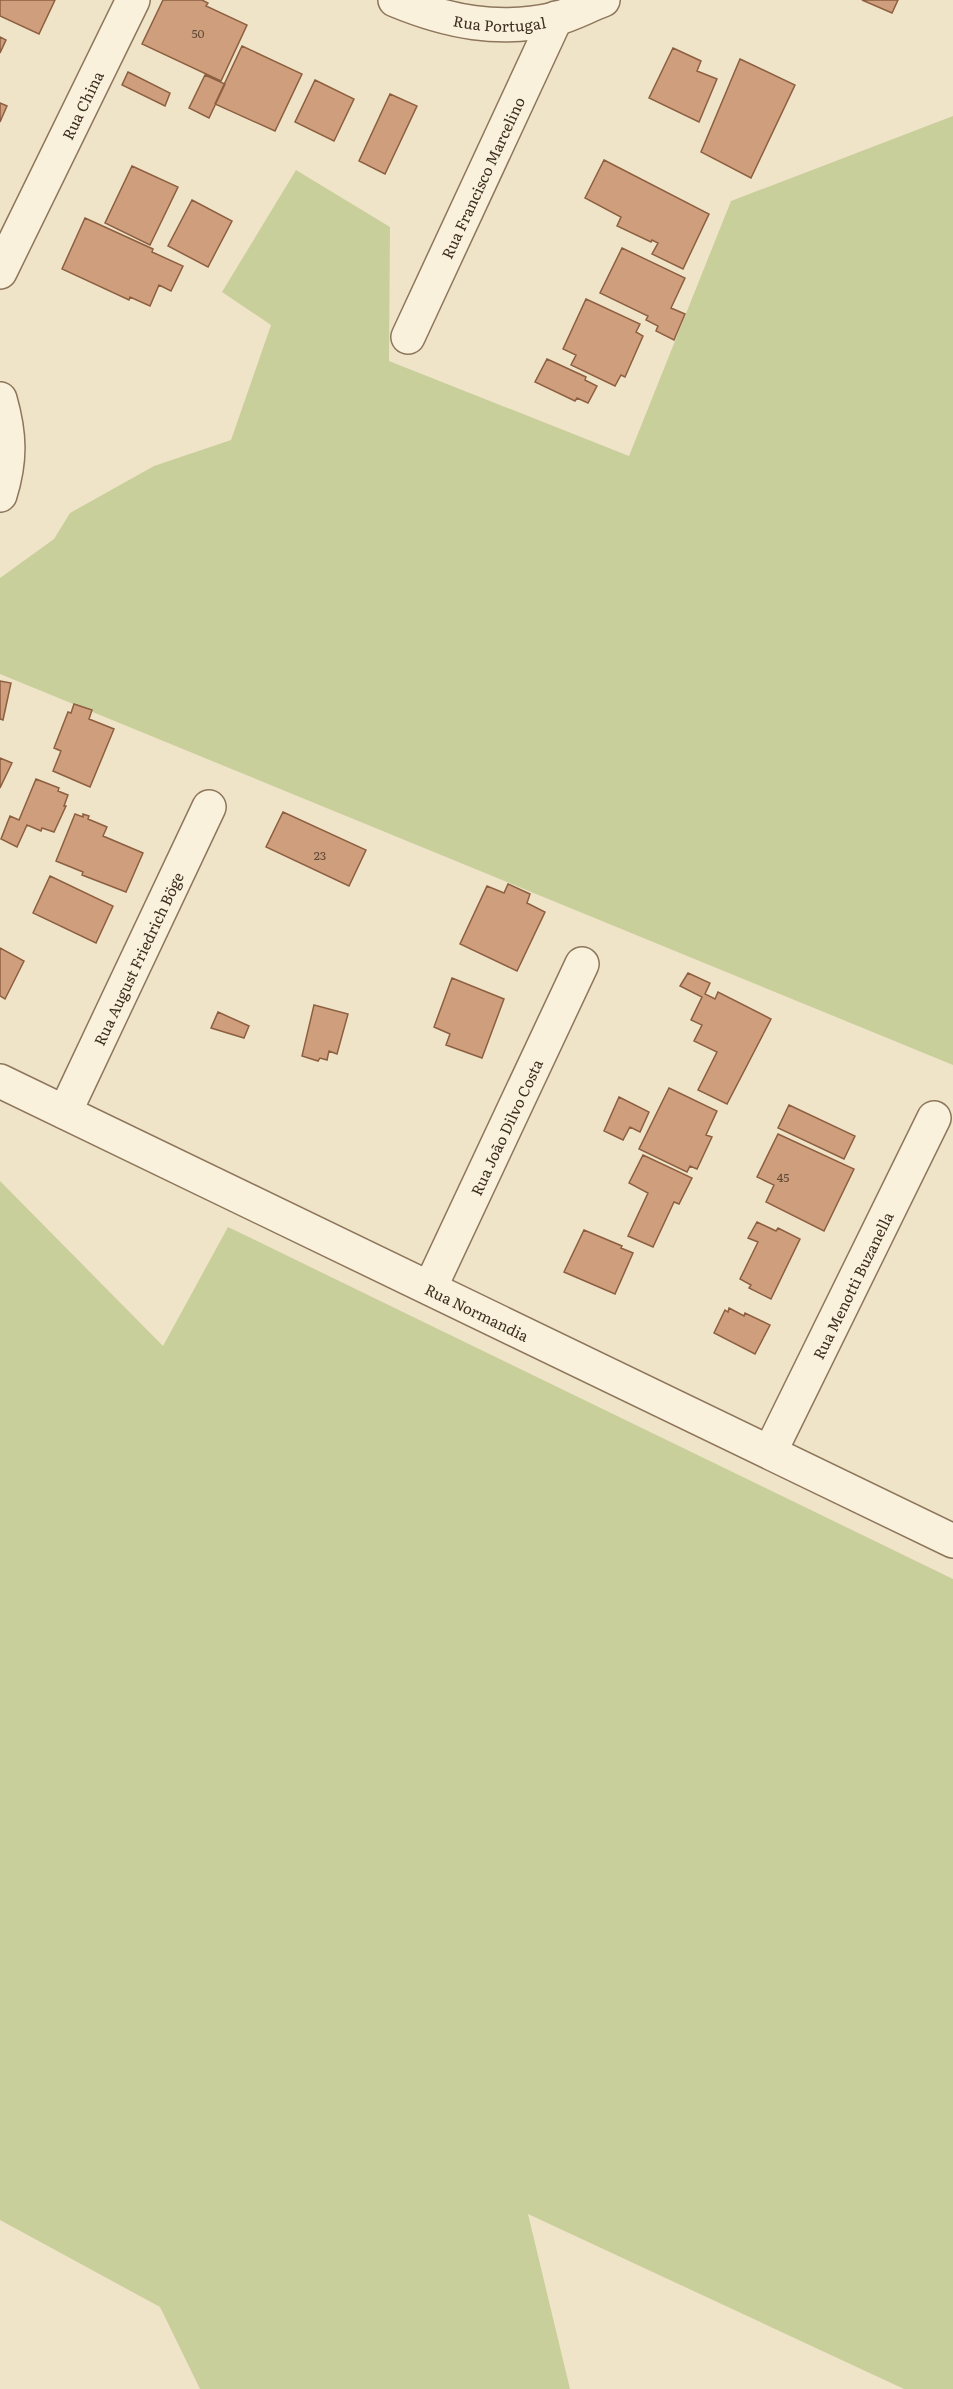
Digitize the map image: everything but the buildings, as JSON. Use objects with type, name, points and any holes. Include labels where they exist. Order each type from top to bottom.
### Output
[{"type":"street","name":"Rua China","points":[[0,272],[133,0]]},
{"type":"street","name":"Rua Portugal","points":[[395,0],[451,20],[506,26],[556,18],[603,0]]},
{"type":"street","name":"Rua Francisco Marcelino","points":[[408,337],[556,18]]},
{"type":"street","points":[[0,399],[6,423],[8,469],[0,495]]},
{"type":"street","name":"Rua August Friedrich Böge","points":[[65,1112],[209,807]]},
{"type":"street","name":"Rua João Dilvo Costa","points":[[430,1288],[582,964]]},
{"type":"street","name":"Rua Normandia","points":[[0,1080],[953,1541]]},
{"type":"street","name":"Rua Menotti Buzanella","points":[[770,1452],[934,1118]]},
{"type":"green space","points":[[953,116],[953,1065],[0,674],[0,578],[54,539],[70,513],[154,466],[231,440],[271,325],[222,292],[296,170],[390,227],[389,361],[629,456],[731,201]]},
{"type":"green space","points":[[0,1181],[163,1346],[228,1227],[953,1579],[953,2389],[904,2389],[528,2214],[570,2389],[200,2389],[160,2307],[0,2220]]}]
